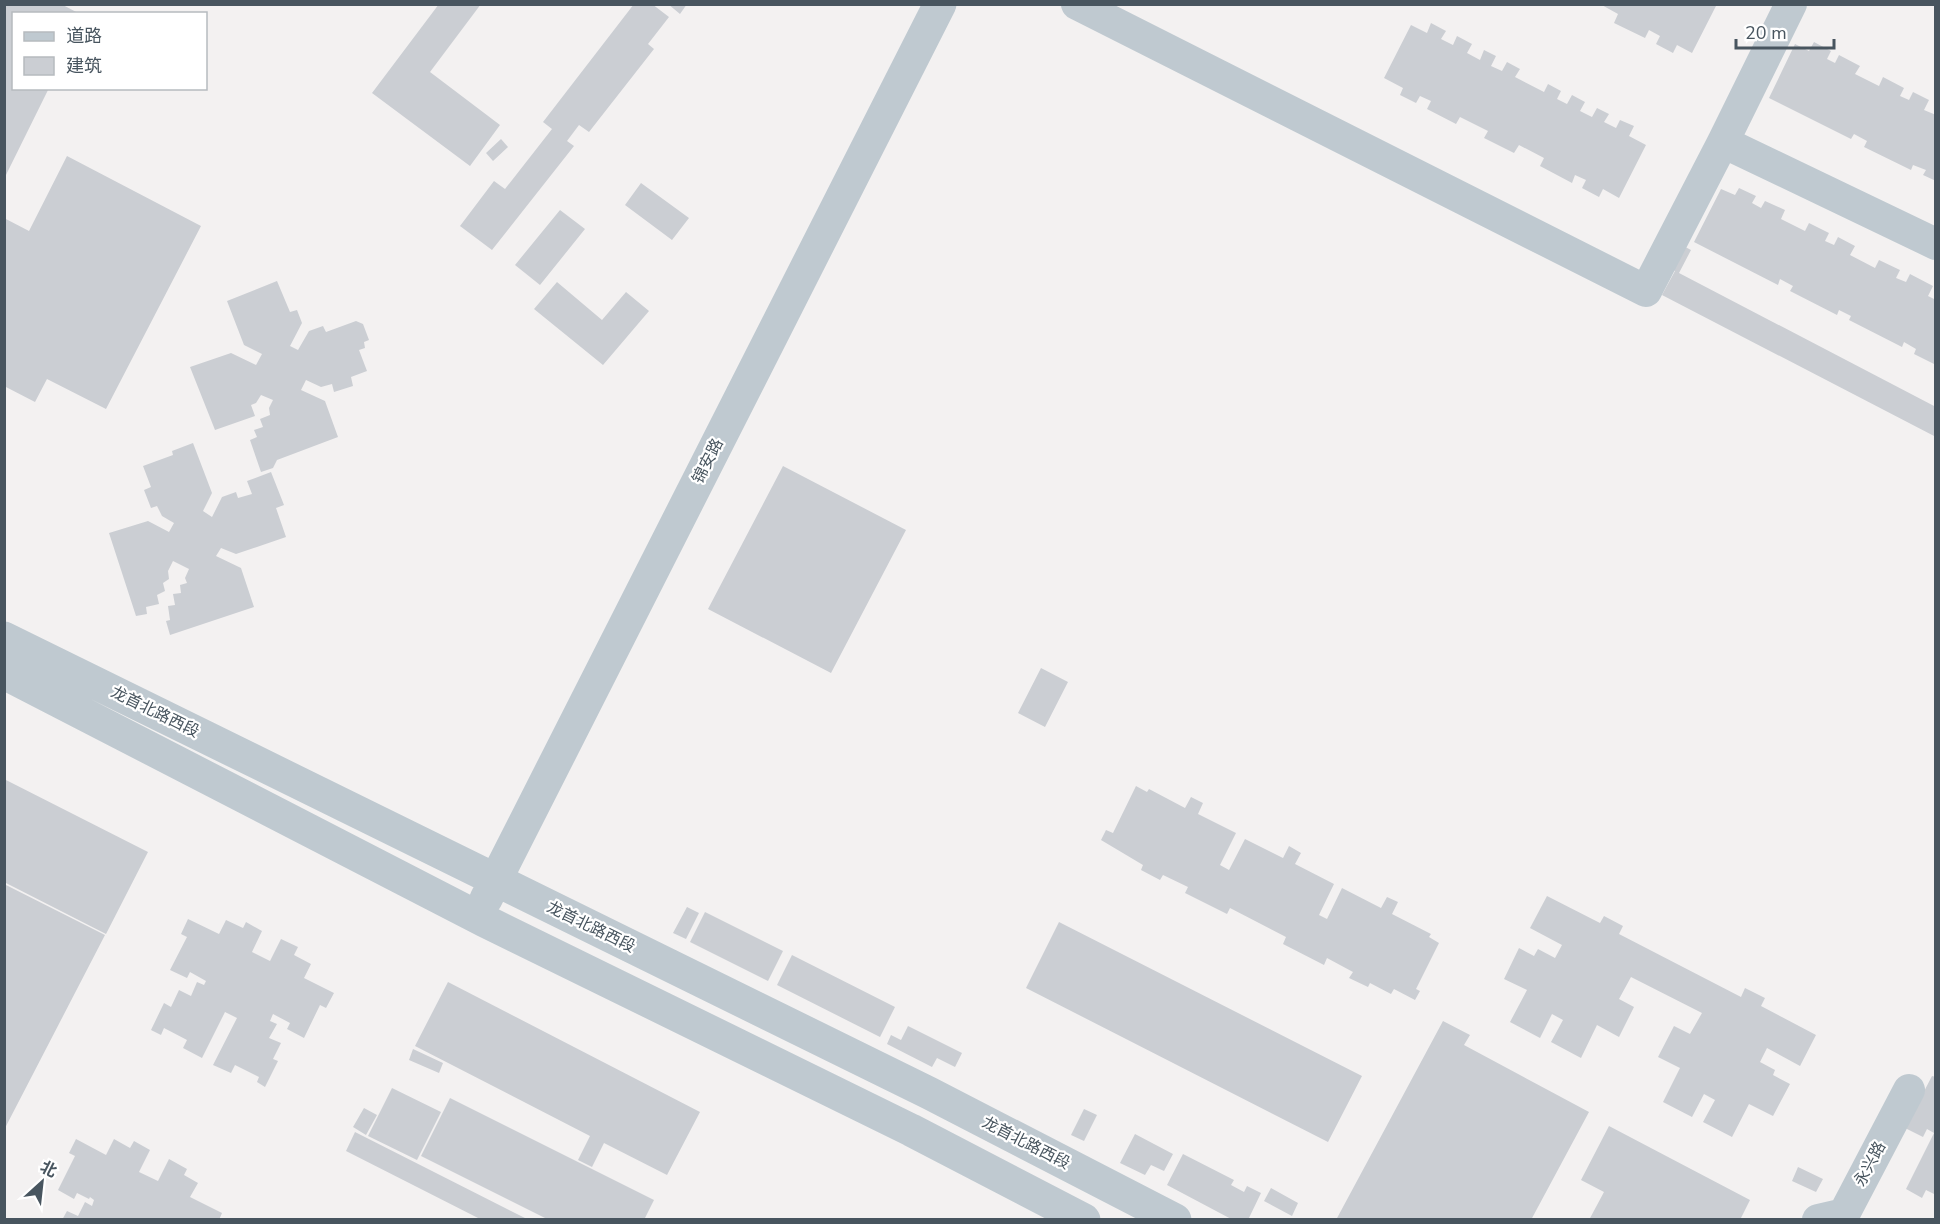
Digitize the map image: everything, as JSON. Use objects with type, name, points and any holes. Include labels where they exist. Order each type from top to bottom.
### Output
[{"type":"street","name":"锦安路","points":[[476,917],[940,4]]},
{"type":"street","points":[[1077,4],[1646,291],[1724,142],[1791,4]]},
{"type":"street","points":[[1724,142],[1935,244]]},
{"type":"street","name":"龙首北路西段","points":[[4,638],[929,1093],[1175,1220]]},
{"type":"street","name":"龙首北路西段","points":[[4,673],[476,917],[911,1130],[1084,1220]]},
{"type":"street","name":"永兴路","points":[[1818,1220],[1844,1214],[1909,1090]]},
{"type":"building","points":[[4,4],[61,4],[76,12],[12,12],[12,90],[48,90],[4,179]]},
{"type":"building","points":[[439,4],[481,4],[430,72],[500,125],[470,166],[372,93]]},
{"type":"building","points":[[634,4],[652,4],[669,17],[648,44],[654,49],[589,132],[579,125],[567,141],[574,146],[492,250],[460,226],[494,181],[505,189],[552,129],[543,122]]},
{"type":"building","points":[[668,4],[687,4],[680,14]]},
{"type":"building","points":[[1600,4],[1717,4],[1692,53],[1677,45],[1673,53],[1656,44],[1660,36],[1649,30],[1645,38],[1614,23],[1618,14]]},
{"type":"building","points":[[1431,23],[1446,31],[1441,39],[1453,45],[1457,36],[1472,44],[1467,53],[1480,60],[1484,50],[1496,56],[1491,66],[1502,71],[1507,62],[1520,69],[1515,77],[1544,92],[1548,84],[1561,91],[1557,99],[1567,104],[1572,95],[1585,102],[1580,111],[1592,117],[1597,108],[1609,114],[1604,122],[1616,128],[1620,120],[1634,126],[1629,136],[1646,145],[1619,198],[1603,189],[1599,197],[1582,188],[1586,180],[1575,175],[1572,183],[1540,166],[1544,158],[1519,145],[1514,153],[1484,138],[1488,131],[1460,117],[1456,124],[1427,109],[1431,101],[1420,96],[1416,103],[1400,95],[1403,88],[1384,78],[1411,25],[1427,33]]},
{"type":"building","points":[[1814,42],[1831,51],[1827,59],[1835,63],[1839,55],[1860,66],[1855,74],[1879,86],[1883,77],[1904,88],[1900,96],[1909,100],[1913,92],[1929,100],[1924,110],[1936,115],[1936,181],[1923,175],[1926,170],[1913,165],[1911,170],[1864,147],[1867,141],[1854,134],[1851,139],[1769,98],[1795,44],[1809,51]]},
{"type":"building","points":[[501,139],[508,147],[493,161],[486,153]]},
{"type":"building","points":[[67,156],[201,226],[106,409],[47,379],[35,402],[4,386],[4,218],[29,231]]},
{"type":"building","points":[[641,183],[689,218],[672,240],[625,205]]},
{"type":"building","points":[[1739,188],[1756,196],[1752,203],[1761,208],[1765,201],[1785,210],[1781,219],[1805,231],[1809,223],[1829,233],[1825,241],[1834,245],[1838,237],[1855,246],[1850,255],[1875,268],[1879,260],[1900,270],[1896,278],[1906,282],[1910,274],[1933,286],[1928,296],[1936,300],[1936,365],[1914,354],[1916,349],[1904,342],[1902,347],[1849,320],[1851,316],[1839,310],[1837,315],[1790,291],[1793,286],[1780,279],[1778,285],[1694,242],[1721,189],[1735,195]]},
{"type":"building","points":[[560,210],[585,229],[540,285],[515,265]]},
{"type":"building","points":[[1674,241],[1691,250],[1679,273],[1936,407],[1936,437],[1662,295],[1675,271],[1662,263]]},
{"type":"building","points":[[277,281],[290,312],[297,310],[302,323],[290,346],[298,350],[309,331],[323,326],[326,332],[356,321],[363,324],[369,340],[364,342],[365,348],[359,350],[367,371],[351,377],[353,386],[334,392],[332,384],[321,387],[306,380],[301,390],[325,401],[338,437],[277,460],[273,468],[261,472],[250,440],[257,437],[254,430],[263,427],[260,419],[270,415],[269,408],[273,400],[261,395],[256,403],[251,405],[255,416],[215,430],[190,367],[231,353],[256,365],[262,354],[244,345],[227,301]]},
{"type":"building","points":[[557,282],[602,320],[626,292],[649,311],[603,365],[534,309]]},
{"type":"building","points":[[193,443],[212,493],[203,511],[212,517],[222,497],[236,492],[238,498],[252,494],[247,481],[271,472],[284,505],[276,508],[286,537],[236,554],[221,548],[216,556],[241,568],[254,607],[170,635],[166,621],[170,620],[168,606],[175,605],[173,594],[181,593],[180,585],[187,583],[185,578],[189,569],[173,561],[168,571],[169,579],[163,583],[165,591],[157,595],[159,604],[146,607],[147,614],[136,616],[109,533],[148,521],[169,532],[174,523],[162,516],[157,506],[151,508],[144,490],[151,487],[143,466],[173,455],[172,451]]},
{"type":"building","points":[[783,466],[906,530],[831,673],[708,609]]},
{"type":"building","points":[[1041,668],[1068,682],[1045,727],[1018,713]]},
{"type":"building","points":[[4,779],[148,852],[106,934],[4,882]]},
{"type":"building","points":[[1136,786],[1147,792],[1149,789],[1185,808],[1191,797],[1203,803],[1198,814],[1236,833],[1220,865],[1229,870],[1245,839],[1283,858],[1289,846],[1301,853],[1295,864],[1334,884],[1319,915],[1327,919],[1342,888],[1381,908],[1387,897],[1398,902],[1392,914],[1431,934],[1429,937],[1439,943],[1416,989],[1420,991],[1415,1000],[1394,989],[1391,994],[1370,983],[1368,987],[1349,978],[1353,972],[1327,958],[1324,965],[1283,944],[1286,937],[1230,908],[1227,914],[1185,893],[1188,887],[1163,875],[1160,880],[1141,870],[1143,865],[1101,840],[1106,830],[1113,833]]},
{"type":"building","points":[[4,884],[105,935],[4,1130]]},
{"type":"building","points":[[1547,896],[1600,923],[1604,916],[1623,926],[1619,934],[1741,997],[1745,988],[1765,998],[1761,1006],[1816,1035],[1800,1066],[1767,1048],[1760,1062],[1775,1070],[1773,1075],[1790,1084],[1773,1116],[1749,1104],[1732,1137],[1703,1122],[1715,1100],[1704,1094],[1692,1117],[1663,1102],[1680,1068],[1658,1057],[1674,1026],[1690,1034],[1702,1013],[1631,977],[1619,999],[1634,1007],[1619,1037],[1597,1025],[1581,1058],[1551,1042],[1563,1020],[1552,1014],[1540,1038],[1510,1022],[1527,990],[1504,979],[1519,948],[1534,956],[1538,949],[1555,958],[1562,945],[1530,928]]},
{"type":"building","points":[[687,907],[699,913],[686,939],[673,933]]},
{"type":"building","points":[[705,912],[783,951],[768,981],[690,942]]},
{"type":"building","points":[[188,919],[219,934],[226,920],[243,928],[246,922],[262,931],[252,952],[270,961],[281,939],[298,947],[294,955],[311,964],[304,978],[334,993],[326,1008],[320,1005],[304,1038],[287,1029],[290,1023],[273,1014],[270,1021],[277,1024],[269,1038],[281,1043],[273,1059],[278,1061],[265,1087],[257,1082],[259,1077],[235,1065],[231,1073],[213,1065],[237,1018],[225,1012],[202,1058],[183,1048],[187,1040],[164,1028],[161,1035],[151,1030],[164,1003],[171,1007],[179,990],[191,996],[197,982],[204,985],[206,981],[190,972],[187,978],[170,970],[187,937],[181,934]]},
{"type":"building","points":[[1059,922],[1362,1076],[1328,1142],[1026,988]]},
{"type":"building","points":[[792,955],[895,1007],[880,1037],[777,985]]},
{"type":"building","points":[[448,982],[700,1112],[667,1175],[604,1143],[592,1167],[578,1160],[590,1136],[415,1046]]},
{"type":"building","points":[[1443,1021],[1470,1035],[1464,1045],[1589,1112],[1531,1220],[1336,1220]]},
{"type":"building","points":[[908,1026],[962,1053],[955,1067],[937,1058],[932,1067],[887,1044],[891,1035],[901,1040]]},
{"type":"building","points":[[413,1049],[443,1063],[439,1073],[409,1060]]},
{"type":"building","points":[[1932,1076],[1936,1077],[1936,1195],[1926,1190],[1922,1198],[1906,1189],[1934,1133],[1927,1129],[1923,1137],[1905,1128]]},
{"type":"building","points":[[392,1088],[441,1112],[417,1160],[368,1136]]},
{"type":"building","points":[[450,1098],[654,1200],[644,1220],[549,1220],[421,1156]]},
{"type":"building","points":[[364,1108],[377,1115],[366,1135],[353,1127]]},
{"type":"building","points":[[1084,1109],[1097,1115],[1084,1141],[1071,1135]]},
{"type":"building","points":[[1609,1126],[1750,1200],[1740,1220],[1589,1220],[1604,1192],[1581,1180]]},
{"type":"building","points":[[355,1132],[529,1220],[482,1220],[346,1151]]},
{"type":"building","points":[[1135,1134],[1173,1154],[1164,1171],[1151,1165],[1145,1175],[1120,1163]]},
{"type":"building","points":[[76,1139],[106,1155],[114,1139],[130,1148],[134,1141],[150,1150],[139,1172],[158,1181],[169,1159],[187,1169],[184,1175],[198,1183],[190,1197],[222,1213],[219,1220],[62,1220],[67,1211],[78,1216],[85,1202],[92,1206],[94,1200],[77,1193],[74,1199],[58,1190],[75,1156],[69,1153]]},
{"type":"building","points":[[1183,1154],[1234,1180],[1231,1185],[1244,1192],[1247,1186],[1261,1193],[1248,1220],[1233,1220],[1167,1185]]},
{"type":"building","points":[[1798,1167],[1823,1179],[1816,1192],[1792,1181]]},
{"type":"building","points":[[1271,1188],[1298,1203],[1292,1216],[1264,1201]]}]
